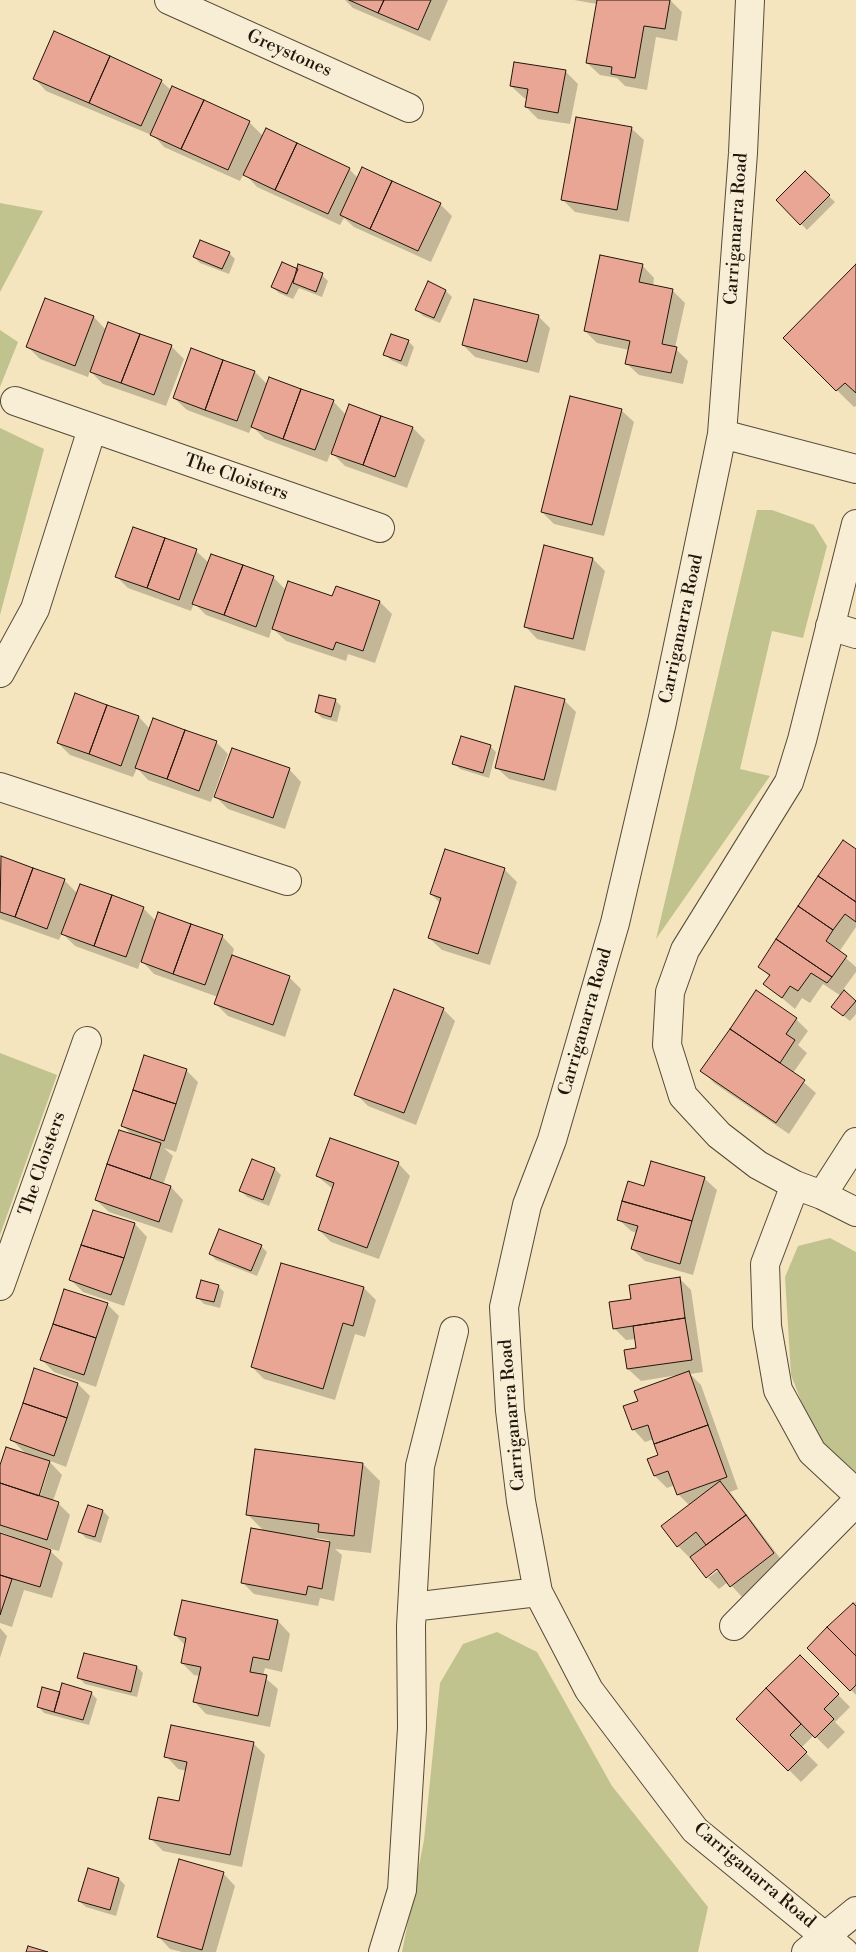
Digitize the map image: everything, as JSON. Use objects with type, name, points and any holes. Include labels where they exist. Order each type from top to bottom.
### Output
[{"type":"street","name":"Greystones","points":[[169,0],[409,108]]},
{"type":"street","name":"Carriganarra Road","points":[[750,0],[743,153],[722,434],[691,591],[615,923],[552,1140],[527,1205],[504,1307],[510,1410],[520,1492],[538,1592],[589,1690],[695,1830],[826,1947]]},
{"type":"street","name":"The Cloisters","points":[[15,401],[380,528]]},
{"type":"street","points":[[0,673],[35,609],[92,429]]},
{"type":"street","points":[[722,434],[856,469]]},
{"type":"street","points":[[856,524],[802,740],[789,782],[685,950],[670,992],[667,1045],[683,1096],[719,1135],[758,1165],[795,1186],[822,1195],[856,1212]]},
{"type":"street","points":[[830,626],[856,634]]},
{"type":"street","points":[[0,787],[287,881]]},
{"type":"street","name":"The Cloisters","points":[[0,1286],[87,1041]]},
{"type":"street","points":[[822,1195],[856,1142]]},
{"type":"street","points":[[795,1186],[765,1264],[767,1326],[778,1390],[812,1452],[856,1493]]},
{"type":"street","points":[[383,1952],[402,1890],[412,1728],[412,1607],[420,1466],[454,1330]]},
{"type":"street","points":[[734,1626],[856,1502]]},
{"type":"street","points":[[412,1607],[538,1592]]},
{"type":"street","points":[[826,1947],[856,1911]]},
{"type":"green space","points":[[0,203],[43,211],[0,292]]},
{"type":"green space","points":[[0,330],[18,342],[0,387]]},
{"type":"green space","points":[[0,428],[44,449],[0,615]]},
{"type":"green space","points":[[757,510],[772,510],[814,525],[827,546],[803,638],[772,631],[740,769],[770,776],[656,939]]},
{"type":"green space","points":[[0,1053],[57,1075],[0,1235]]},
{"type":"green space","points":[[830,1238],[856,1252],[856,1475],[816,1439],[791,1375],[785,1277],[798,1246]]},
{"type":"green space","points":[[497,1632],[537,1652],[612,1786],[708,1907],[698,1952],[402,1952],[424,1840],[440,1683],[463,1644]]},
{"type":"building","points":[[349,0],[384,0],[378,13]]},
{"type":"building","points":[[384,0],[431,0],[418,30],[378,13]]},
{"type":"building","points":[[597,0],[670,0],[665,29],[644,26],[635,78],[611,74],[612,67],[586,63]]},
{"type":"building","points":[[54,31],[110,56],[89,103],[33,79]]},
{"type":"building","points":[[110,56],[162,80],[141,126],[89,103]]},
{"type":"building","points":[[514,62],[566,70],[558,113],[525,107],[528,89],[510,86]]},
{"type":"building","points":[[172,86],[204,100],[181,149],[150,135]]},
{"type":"building","points":[[204,100],[250,121],[228,170],[181,149]]},
{"type":"building","points":[[576,117],[632,127],[617,210],[561,200]]},
{"type":"building","points":[[266,128],[297,143],[275,190],[243,175]]},
{"type":"building","points":[[297,143],[350,168],[328,214],[275,190]]},
{"type":"building","points":[[362,167],[392,181],[370,229],[340,215]]},
{"type":"building","points":[[805,171],[830,195],[800,225],[776,200]]},
{"type":"building","points":[[392,181],[441,203],[418,251],[370,229]]},
{"type":"building","points":[[200,240],[230,252],[222,269],[193,257]]},
{"type":"building","points":[[600,255],[643,264],[639,282],[673,289],[662,344],[677,347],[671,373],[625,364],[630,341],[584,331]]},
{"type":"building","points":[[282,262],[298,269],[287,294],[271,287]]},
{"type":"building","points":[[298,264],[323,273],[316,292],[293,283]]},
{"type":"building","points":[[856,264],[856,393],[845,383],[836,391],[783,338]]},
{"type":"building","points":[[428,281],[446,290],[434,318],[415,310]]},
{"type":"building","points":[[45,298],[94,316],[75,366],[26,347]]},
{"type":"building","points":[[474,299],[539,315],[527,362],[462,345]]},
{"type":"building","points":[[108,322],[140,334],[121,383],[90,372]]},
{"type":"building","points":[[140,334],[172,345],[154,395],[121,383]]},
{"type":"building","points":[[391,334],[409,340],[401,361],[383,355]]},
{"type":"building","points":[[191,348],[223,360],[205,410],[173,398]]},
{"type":"building","points":[[223,360],[255,371],[237,421],[205,410]]},
{"type":"building","points":[[269,377],[301,389],[283,439],[251,427]]},
{"type":"building","points":[[301,389],[334,400],[315,450],[283,439]]},
{"type":"building","points":[[570,396],[622,409],[592,525],[541,512]]},
{"type":"building","points":[[349,404],[381,416],[363,465],[331,454]]},
{"type":"building","points":[[381,416],[413,427],[395,477],[363,465]]},
{"type":"building","points":[[133,527],[165,538],[147,588],[115,577]]},
{"type":"building","points":[[165,538],[197,549],[179,600],[147,588]]},
{"type":"building","points":[[544,545],[593,558],[573,639],[524,627]]},
{"type":"building","points":[[211,554],[243,565],[224,615],[192,604]]},
{"type":"building","points":[[243,565],[274,576],[256,627],[224,615]]},
{"type":"building","points":[[288,581],[332,596],[336,586],[380,601],[363,651],[336,642],[333,650],[272,629]]},
{"type":"building","points":[[515,686],[565,699],[544,780],[495,768]]},
{"type":"building","points":[[75,693],[107,705],[89,754],[57,743]]},
{"type":"building","points":[[319,695],[336,699],[331,717],[315,712]]},
{"type":"building","points":[[107,705],[139,716],[121,766],[89,754]]},
{"type":"building","points":[[153,718],[185,730],[167,779],[135,768]]},
{"type":"building","points":[[185,730],[217,741],[199,791],[167,779]]},
{"type":"building","points":[[461,736],[491,745],[483,773],[452,764]]},
{"type":"building","points":[[232,748],[290,768],[273,818],[214,797]]},
{"type":"building","points":[[843,840],[856,849],[856,902],[818,876]]},
{"type":"building","points":[[445,849],[505,868],[478,954],[428,938],[441,898],[430,894]]},
{"type":"building","points":[[1,856],[33,868],[15,917],[0,912]]},
{"type":"building","points":[[33,868],[65,879],[47,929],[15,917]]},
{"type":"building","points":[[818,876],[856,902],[856,922],[845,914],[833,930],[798,906]]},
{"type":"building","points":[[80,884],[112,895],[94,946],[61,934]]},
{"type":"building","points":[[112,895],[144,907],[126,957],[94,946]]},
{"type":"building","points":[[798,906],[833,930],[826,941],[847,956],[832,977],[776,939]]},
{"type":"building","points":[[158,912],[191,924],[173,974],[141,962]]},
{"type":"building","points":[[191,924],[223,935],[205,985],[173,974]]},
{"type":"building","points":[[776,939],[832,977],[827,983],[811,973],[798,991],[790,986],[782,998],[763,984],[770,975],[758,967]]},
{"type":"building","points":[[232,955],[290,976],[273,1025],[214,1004]]},
{"type":"building","points":[[394,989],[444,1008],[404,1113],[354,1095]]},
{"type":"building","points":[[756,990],[797,1018],[786,1034],[795,1040],[780,1063],[730,1029]]},
{"type":"building","points":[[844,990],[856,1001],[843,1016],[831,1007]]},
{"type":"building","points":[[730,1029],[805,1080],[776,1123],[700,1071]]},
{"type":"building","points":[[144,1055],[187,1069],[176,1104],[133,1090]]},
{"type":"building","points":[[133,1090],[176,1104],[164,1141],[121,1126]]},
{"type":"building","points":[[119,1130],[161,1143],[150,1179],[107,1164]]},
{"type":"building","points":[[330,1138],[399,1162],[367,1248],[318,1230],[334,1183],[316,1176]]},
{"type":"building","points":[[252,1159],[275,1168],[263,1200],[239,1191]]},
{"type":"building","points":[[651,1161],[705,1177],[692,1221],[622,1201],[628,1181],[644,1186]]},
{"type":"building","points":[[107,1164],[171,1186],[159,1222],[95,1200]]},
{"type":"building","points":[[622,1201],[692,1221],[680,1264],[631,1249],[638,1226],[617,1220]]},
{"type":"building","points":[[93,1210],[135,1223],[124,1258],[81,1245]]},
{"type":"building","points":[[219,1229],[262,1245],[251,1271],[209,1254]]},
{"type":"building","points":[[81,1245],[124,1258],[111,1295],[69,1280]]},
{"type":"building","points":[[281,1263],[364,1287],[353,1326],[343,1323],[323,1389],[251,1367]]},
{"type":"building","points":[[680,1277],[685,1318],[613,1329],[609,1302],[631,1299],[629,1285]]},
{"type":"building","points":[[201,1280],[219,1285],[214,1302],[196,1298]]},
{"type":"building","points":[[64,1289],[108,1303],[96,1338],[53,1324]]},
{"type":"building","points":[[685,1318],[692,1360],[627,1369],[624,1350],[636,1348],[633,1326]]},
{"type":"building","points":[[53,1324],[96,1338],[84,1375],[40,1360]]},
{"type":"building","points":[[34,1368],[78,1383],[67,1418],[23,1403]]},
{"type":"building","points":[[689,1371],[708,1425],[654,1444],[648,1425],[632,1430],[623,1406],[638,1401],[634,1391]]},
{"type":"building","points":[[23,1403],[67,1418],[54,1456],[10,1440]]},
{"type":"building","points":[[708,1425],[727,1477],[677,1495],[668,1471],[654,1476],[647,1459],[658,1455],[654,1444]]},
{"type":"building","points":[[6,1447],[50,1461],[39,1496],[0,1483],[0,1465]]},
{"type":"building","points":[[255,1449],[363,1463],[354,1536],[318,1532],[319,1524],[246,1515]]},
{"type":"building","points":[[720,1481],[746,1515],[706,1545],[696,1532],[677,1547],[661,1526]]},
{"type":"building","points":[[0,1483],[59,1502],[47,1540],[0,1525]]},
{"type":"building","points":[[88,1505],[103,1510],[95,1537],[78,1532]]},
{"type":"building","points":[[746,1515],[774,1553],[730,1587],[717,1569],[706,1578],[690,1557]]},
{"type":"building","points":[[251,1528],[330,1542],[322,1589],[308,1586],[306,1595],[241,1583]]},
{"type":"building","points":[[0,1533],[51,1550],[40,1587],[0,1575]]},
{"type":"building","points":[[0,1575],[12,1579],[0,1615]]},
{"type":"building","points":[[182,1600],[278,1620],[269,1660],[253,1657],[250,1672],[267,1675],[258,1716],[193,1702],[201,1667],[181,1663],[186,1638],[174,1635]]},
{"type":"building","points":[[853,1603],[856,1606],[856,1656],[827,1627]]},
{"type":"building","points":[[827,1627],[856,1656],[856,1685],[850,1691],[807,1648]]},
{"type":"building","points":[[84,1653],[137,1666],[131,1692],[77,1678]]},
{"type":"building","points":[[800,1655],[839,1694],[824,1709],[834,1719],[815,1738],[766,1688]]},
{"type":"building","points":[[62,1683],[92,1692],[83,1720],[54,1712]]},
{"type":"building","points":[[42,1687],[60,1692],[54,1712],[37,1707]]},
{"type":"building","points":[[766,1688],[801,1724],[790,1735],[807,1752],[788,1771],[736,1719]]},
{"type":"building","points":[[171,1725],[254,1742],[230,1855],[149,1839],[158,1797],[179,1801],[187,1762],[164,1757]]},
{"type":"building","points":[[179,1859],[224,1872],[202,1950],[157,1937]]},
{"type":"building","points":[[88,1868],[119,1878],[110,1910],[78,1901]]},
{"type":"building","points":[[28,1946],[48,1952],[26,1952]]}]
